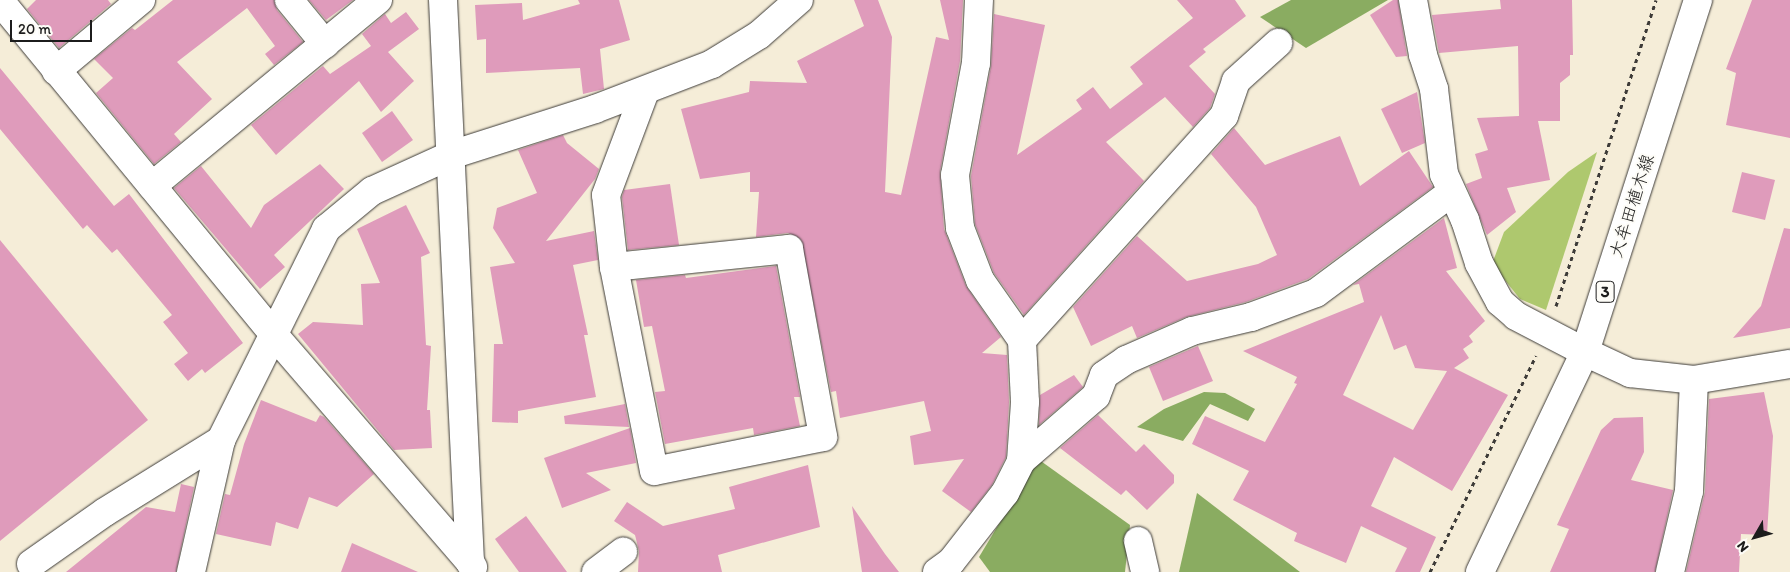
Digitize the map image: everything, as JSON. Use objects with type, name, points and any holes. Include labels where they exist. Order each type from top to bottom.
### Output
[{"type":"street","points":[[56,71],[141,0]]},
{"type":"street","points":[[289,0],[325,44]]},
{"type":"street","points":[[152,186],[378,0]]},
{"type":"street","points":[[443,0],[473,567]]},
{"type":"street","points":[[191,572],[221,440],[326,229],[372,191],[451,155],[645,91],[712,64],[759,35],[799,0]]},
{"type":"street","points":[[979,0],[976,63],[956,175],[960,228],[980,280],[1022,340],[1025,402],[1022,461]]},
{"type":"street","points":[[1413,0],[1423,56],[1434,89],[1444,174],[1479,264],[1500,302],[1516,316],[1630,373],[1694,380],[1790,364]]},
{"type":"street","name":"大牟田植木線","points":[[1480,572],[1585,352],[1698,0]]},
{"type":"street","points":[[0,1],[274,335],[473,567]]},
{"type":"street","points":[[1022,340],[1224,116],[1236,80],[1278,42]]},
{"type":"street","points":[[614,267],[790,248],[822,437],[654,470],[614,267],[606,195],[645,91]]},
{"type":"street","points":[[937,572],[951,562],[1005,494],[1022,461],[1096,396],[1104,375],[1126,360],[1192,331],[1260,314],[1316,293],[1452,192]]},
{"type":"street","points":[[1670,572],[1689,490],[1694,380]]},
{"type":"street","points":[[31,564],[105,512],[221,440]]},
{"type":"street","points":[[1138,541],[1145,572]]},
{"type":"street","points":[[596,572],[623,552]]},
{"type":"path","points":[[1553,314],[1656,0]]},
{"type":"path","points":[[1430,572],[1540,347]]},
{"type":"green space","points":[[1291,0],[1388,0],[1306,48],[1260,17]]},
{"type":"green space","points":[[1597,152],[1546,310],[1520,299],[1492,264],[1504,232],[1568,172]]},
{"type":"green space","points":[[1204,392],[1225,393],[1255,409],[1248,421],[1210,404],[1183,441],[1137,427],[1164,409]]},
{"type":"green space","points":[[1038,459],[1130,525],[1125,572],[990,572],[979,557]]},
{"type":"green space","points":[[1197,493],[1300,572],[1179,572]]},
{"type":"building","points":[[36,0],[108,0],[111,4],[59,48],[27,9]]},
{"type":"building","points":[[173,0],[274,0],[277,10],[303,42],[274,65],[265,54],[275,46],[247,8],[177,62],[212,99],[174,134],[181,142],[154,164],[96,93],[113,78],[94,59],[132,28],[135,30]]},
{"type":"building","points":[[309,0],[353,0],[326,20]]},
{"type":"building","points":[[578,0],[619,0],[630,40],[600,49],[604,89],[583,94],[580,68],[486,73],[486,39],[477,40],[475,5],[522,3],[523,20],[580,4]]},
{"type":"building","points":[[854,0],[878,0],[892,37],[885,192],[901,195],[936,37],[949,40],[940,0],[963,0],[960,61],[940,172],[944,229],[966,286],[1001,337],[982,353],[1007,355],[1009,402],[1006,457],[992,485],[971,512],[942,491],[964,459],[914,465],[910,436],[931,431],[924,401],[840,418],[836,391],[831,392],[801,240],[788,233],[756,237],[759,192],[750,192],[750,172],[700,179],[681,109],[749,92],[750,81],[807,83],[797,61],[864,26]]},
{"type":"building","points":[[1177,0],[1235,0],[1246,16],[1203,49],[1206,52],[1189,66],[1215,94],[1210,108],[1193,127],[1165,97],[1106,142],[1144,181],[1024,315],[994,273],[975,224],[971,176],[991,66],[994,14],[1045,25],[1017,155],[1082,109],[1076,100],[1093,87],[1110,109],[1143,84],[1130,67],[1193,18]]},
{"type":"building","points":[[1393,0],[1398,0],[1407,56],[1396,57],[1370,15]]},
{"type":"building","points":[[1500,0],[1572,0],[1573,55],[1570,55],[1570,75],[1560,83],[1560,121],[1538,121],[1550,180],[1507,188],[1516,212],[1487,235],[1466,184],[1482,178],[1475,154],[1488,150],[1477,118],[1519,116],[1518,46],[1439,53],[1432,15],[1501,9]]},
{"type":"building","points":[[1752,0],[1790,0],[1790,138],[1726,125],[1736,73],[1726,69]]},
{"type":"building","points":[[406,12],[419,29],[388,52],[414,81],[381,112],[359,81],[276,155],[251,125],[323,66],[330,74],[371,46],[362,34],[385,14],[391,23]]},
{"type":"building","points":[[0,68],[114,206],[129,194],[243,343],[205,373],[202,369],[188,381],[174,364],[188,353],[163,322],[172,315],[117,249],[112,253],[87,225],[83,229],[0,129]]},
{"type":"building","points":[[1417,92],[1425,143],[1402,153],[1381,109]]},
{"type":"building","points":[[392,111],[413,140],[382,162],[362,133]]},
{"type":"building","points":[[1234,128],[1265,165],[1340,136],[1360,186],[1409,151],[1433,187],[1308,279],[1246,302],[1186,317],[1137,338],[1132,326],[1091,346],[1073,307],[1137,236],[1187,281],[1258,264],[1277,255],[1256,207],[1211,154]]},
{"type":"building","points":[[563,135],[567,143],[599,169],[595,179],[546,241],[594,231],[598,260],[573,265],[588,335],[584,335],[596,397],[518,411],[518,423],[492,422],[494,344],[503,344],[490,267],[515,263],[493,228],[497,208],[537,193],[518,150]]},
{"type":"building","points":[[320,164],[344,189],[274,255],[285,267],[260,289],[174,188],[201,166],[251,228],[264,205]]},
{"type":"building","points":[[1742,172],[1775,180],[1765,220],[1732,212]]},
{"type":"building","points":[[670,184],[679,245],[628,250],[622,197],[624,190]]},
{"type":"building","points":[[406,205],[430,253],[421,257],[426,345],[431,346],[427,410],[430,410],[432,448],[394,450],[298,334],[313,322],[363,325],[361,284],[380,283],[357,229]]},
{"type":"building","points":[[1444,218],[1457,268],[1446,271],[1485,321],[1469,336],[1473,342],[1463,349],[1469,358],[1454,368],[1508,395],[1452,491],[1394,457],[1371,506],[1436,537],[1420,572],[1395,572],[1407,548],[1361,526],[1346,563],[1294,541],[1297,533],[1233,500],[1249,471],[1192,444],[1205,416],[1265,442],[1297,384],[1294,383],[1297,377],[1243,351],[1364,302],[1359,284],[1353,285]],"holes":[[[1381,315],[1394,350],[1406,345],[1415,368],[1447,371],[1413,430],[1343,395]]]},
{"type":"building","points":[[1784,228],[1790,229],[1790,328],[1733,338],[1761,306]]},
{"type":"building","points":[[0,240],[148,420],[0,541]]},
{"type":"building","points":[[776,266],[800,397],[794,397],[800,426],[754,435],[753,428],[665,444],[655,392],[665,391],[652,326],[644,327],[636,280],[685,275],[686,278]]},
{"type":"building","points":[[1198,346],[1213,381],[1163,401],[1149,367]]},
{"type":"building","points":[[1074,375],[1083,387],[1039,425],[1040,395]]},
{"type":"building","points":[[1764,392],[1773,436],[1767,535],[1741,534],[1739,572],[1686,572],[1705,492],[1709,399]]},
{"type":"building","points":[[261,400],[316,422],[320,415],[324,417],[374,474],[337,507],[309,497],[298,529],[276,522],[271,546],[216,534],[225,494],[230,495],[244,444]]},
{"type":"building","points":[[625,404],[629,427],[565,424],[564,416]]},
{"type":"building","points":[[1098,415],[1136,452],[1144,444],[1174,475],[1174,483],[1147,510],[1126,490],[1121,495],[1060,448]]},
{"type":"building","points":[[1643,417],[1644,452],[1631,480],[1673,490],[1655,572],[1550,572],[1569,529],[1557,525],[1601,430],[1614,418]]},
{"type":"building","points":[[630,428],[636,463],[586,473],[611,490],[562,508],[544,458]]},
{"type":"building","points":[[808,465],[820,527],[718,555],[722,572],[638,572],[639,551],[635,535],[614,521],[627,502],[663,526],[735,509],[729,487]]},
{"type":"building","points":[[181,484],[194,487],[176,572],[66,572],[146,507],[175,512]]},
{"type":"building","points":[[852,506],[885,554],[899,572],[862,572]]},
{"type":"building","points":[[526,516],[567,572],[519,572],[495,539]]},
{"type":"building","points":[[352,543],[418,572],[341,572]]}]
